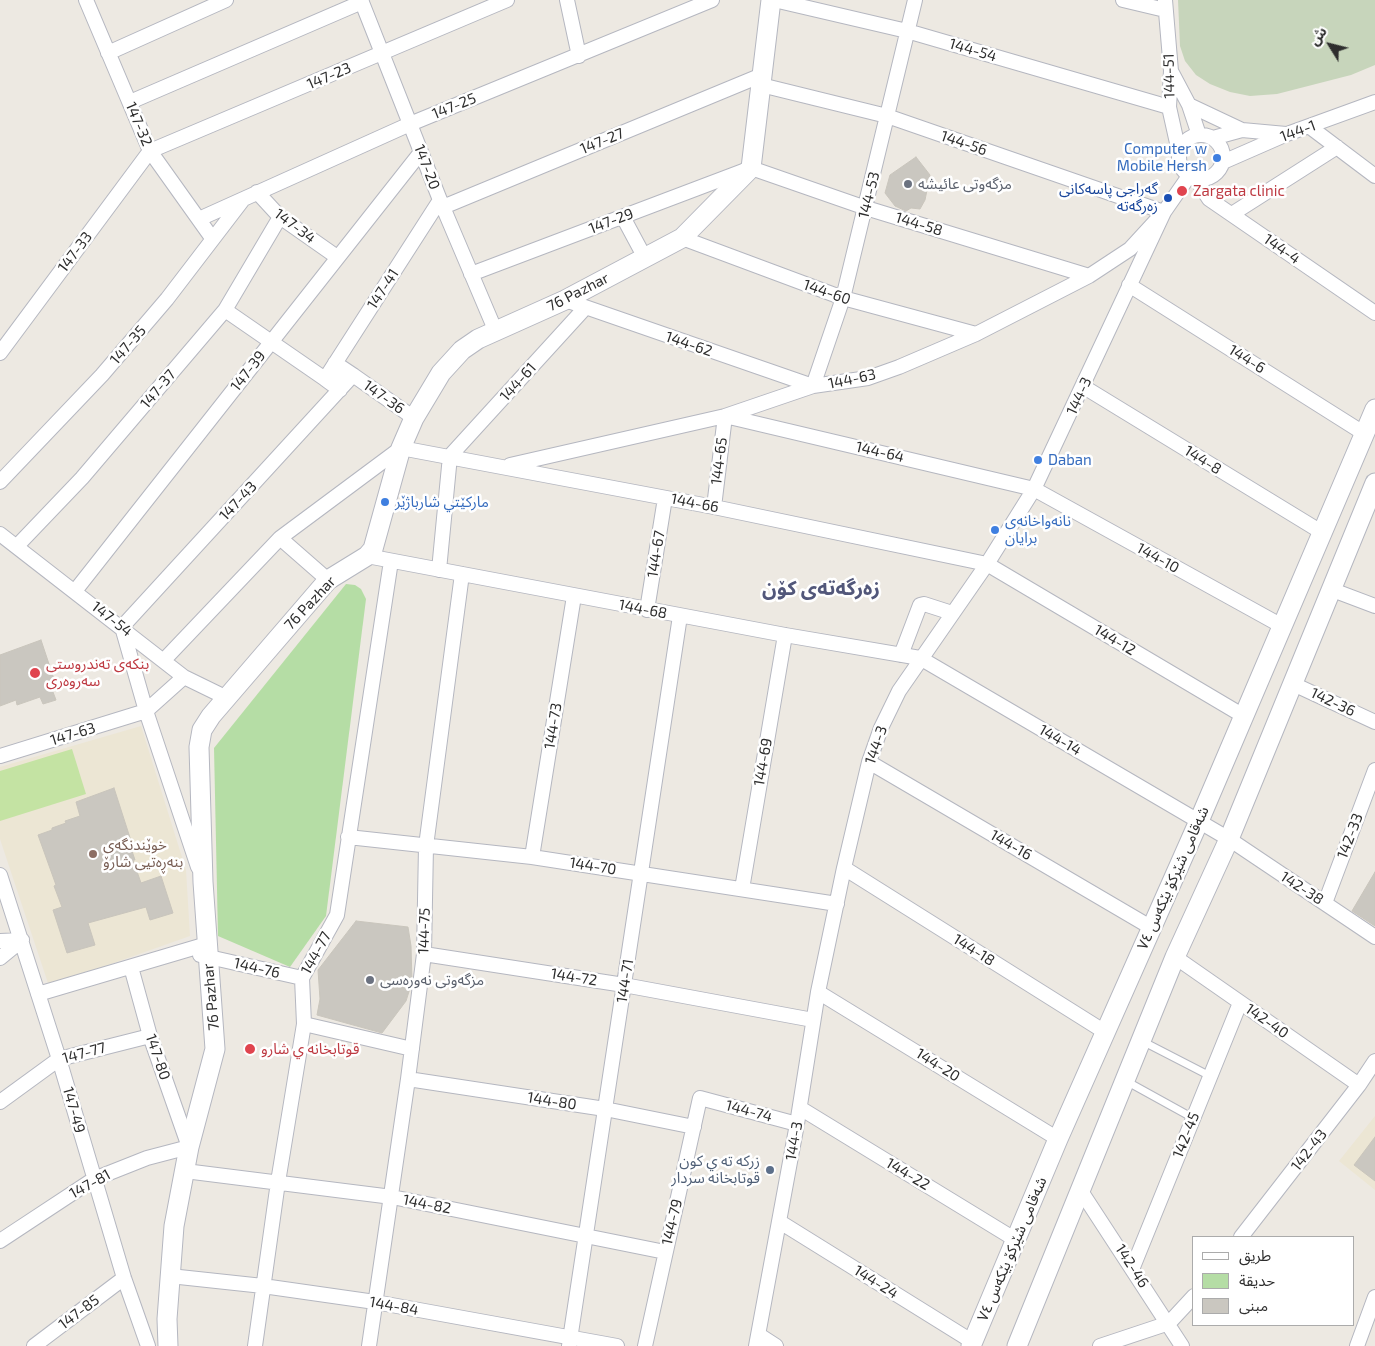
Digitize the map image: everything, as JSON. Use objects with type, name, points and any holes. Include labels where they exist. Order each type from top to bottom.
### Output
[{"type":"street","name":"147-32","points":[[87,0],[150,151],[212,238]]},
{"type":"street","points":[[108,53],[226,0]]},
{"type":"street","name":"147-23","points":[[150,151],[507,0]]},
{"type":"street","points":[[567,0],[580,56]]},
{"type":"street","name":"147-25","points":[[199,219],[410,124],[580,56],[712,0]]},
{"type":"street","points":[[751,168],[772,0]]},
{"type":"street","name":"144-54","points":[[772,0],[907,31],[1169,108]]},
{"type":"street","name":"144-53","points":[[813,386],[842,298],[866,208],[915,0]]},
{"type":"street","points":[[1123,0],[1165,5]]},
{"type":"street","points":[[130,102],[362,1]]},
{"type":"street","name":"147-20","points":[[362,1],[441,204],[496,332]]},
{"type":"street","name":"144-51","points":[[1165,5],[1171,71],[1169,108],[1186,168]]},
{"type":"street","points":[[1171,71],[1206,136],[1222,148],[1223,162]]},
{"type":"street","name":"144-56","points":[[761,80],[887,116],[1165,210]]},
{"type":"street","name":"147-27","points":[[441,204],[761,80]]},
{"type":"street","name":"144-1","points":[[1186,168],[1210,178],[1216,174],[1223,162],[1286,134],[1310,127],[1375,102]]},
{"type":"street","points":[[1189,105],[1242,130]]},
{"type":"street","points":[[1310,127],[1375,176]]},
{"type":"street","points":[[1186,168],[1187,140],[1242,130],[1286,134]]},
{"type":"street","points":[[1232,214],[1337,147]]},
{"type":"street","name":"147-33","points":[[0,353],[150,151]]},
{"type":"street","name":"147-39","points":[[75,591],[337,256],[421,152]]},
{"type":"street","name":"144-58","points":[[751,168],[866,208],[1089,276]]},
{"type":"street","name":"147-29","points":[[471,274],[751,168]]},
{"type":"street","name":"76 Pazhar","points":[[168,1346],[166,1319],[174,1226],[189,1147],[215,1049],[203,882],[199,747],[206,724],[328,580],[367,556],[378,537],[402,448],[414,418],[426,396],[462,350],[478,339],[565,300],[682,238],[751,168]]},
{"type":"street","name":"144-3","points":[[757,1340],[800,1108],[818,992],[869,762],[881,728],[899,691],[920,658],[987,564],[1034,489],[1084,387],[1129,285],[1186,168]]},
{"type":"street","name":"144-4","points":[[1186,168],[1210,198],[1375,313]]},
{"type":"street","name":"147-34","points":[[251,195],[337,256]]},
{"type":"street","name":"147-35","points":[[0,482],[102,375],[167,300],[212,238],[251,195]]},
{"type":"street","name":"147-41","points":[[335,363],[441,204]]},
{"type":"street","name":"144-63","points":[[504,466],[725,416],[813,386],[868,378],[976,334],[1089,276],[1130,249],[1165,210]]},
{"type":"street","name":"147-37","points":[[16,546],[82,478],[225,310],[280,217]]},
{"type":"street","points":[[623,217],[645,258]]},
{"type":"street","name":"144-60","points":[[682,238],[842,298],[976,334]]},
{"type":"street","name":"144-6","points":[[1129,285],[1365,434]]},
{"type":"street","name":"144-62","points":[[565,300],[813,386]]},
{"type":"street","name":"144-61","points":[[450,456],[585,308]]},
{"type":"street","points":[[225,310],[334,382],[335,363]]},
{"type":"street","points":[[335,363],[353,375]]},
{"type":"street","name":"147-36","points":[[334,382],[353,375],[414,418]]},
{"type":"street","name":"147-43","points":[[122,627],[334,382]]},
{"type":"street","name":"144-8","points":[[1084,387],[1322,534]]},
{"type":"street","name":"شەقامی شێرکۆ بێکەس ٧٤","points":[[972,1344],[1058,1138],[1199,821],[1242,715],[1375,409]]},
{"type":"street","name":"144-64","points":[[725,416],[1034,489]]},
{"type":"street","name":"144-65","points":[[714,507],[725,416]]},
{"type":"street","points":[[164,660],[280,538],[402,448]]},
{"type":"street","name":"144-66","points":[[402,448],[714,507],[987,564]]},
{"type":"street","points":[[439,570],[450,456]]},
{"type":"street","points":[[1017,1346],[1140,1041],[1228,839],[1375,484]]},
{"type":"street","name":"144-10","points":[[1034,489],[1282,626]]},
{"type":"street","name":"144-67","points":[[647,610],[665,498]]},
{"type":"street","name":"147-54","points":[[0,534],[184,676],[227,698]]},
{"type":"street","points":[[280,538],[328,580]]},
{"type":"street","name":"144-68","points":[[367,556],[785,636],[920,658]]},
{"type":"street","name":"144-77","points":[[255,1346],[278,1182],[304,1024],[302,978],[337,915],[391,561]]},
{"type":"street","name":"144-12","points":[[987,564],[1242,715]]},
{"type":"street","name":"144-75","points":[[369,1346],[392,1197],[424,954],[426,846],[462,574]]},
{"type":"street","points":[[1330,589],[1375,606]]},
{"type":"street","name":"144-73","points":[[532,857],[574,596]]},
{"type":"street","points":[[901,655],[920,605],[924,604],[952,613]]},
{"type":"street","name":"144-71","points":[[570,1342],[680,616]]},
{"type":"street","points":[[122,627],[146,711],[203,882]]},
{"type":"street","name":"144-69","points":[[742,889],[785,636]]},
{"type":"street","name":"144-14","points":[[920,658],[1228,839]]},
{"type":"street","points":[[146,711],[184,676]]},
{"type":"street","name":"142-36","points":[[1291,683],[1375,722]]},
{"type":"street","name":"147-63","points":[[0,756],[146,711]]},
{"type":"street","name":"144-16","points":[[869,762],[1152,928]]},
{"type":"street","name":"142-33","points":[[1325,902],[1375,770]]},
{"type":"street","name":"144-70","points":[[348,837],[532,857],[836,904]]},
{"type":"street","name":"142-38","points":[[1228,839],[1375,937]]},
{"type":"street","name":"144-18","points":[[844,868],[1104,1032]]},
{"type":"street","name":"147-49","points":[[0,874],[59,1059],[124,1278],[148,1346]]},
{"type":"street","points":[[0,941],[22,940]]},
{"type":"street","points":[[0,958],[22,940]]},
{"type":"street","points":[[38,994],[184,951],[207,951]]},
{"type":"street","name":"144-76","points":[[207,951],[302,978]]},
{"type":"street","name":"144-72","points":[[424,954],[624,985],[813,1020]]},
{"type":"street","name":"142-40","points":[[1175,958],[1359,1085]]},
{"type":"street","name":"147-80","points":[[131,967],[150,1036],[189,1147]]},
{"type":"street","name":"144-20","points":[[818,992],[1058,1138]]},
{"type":"street","name":"142-45","points":[[1132,1267],[1240,1003]]},
{"type":"street","points":[[304,1024],[412,1049]]},
{"type":"street","name":"147-77","points":[[0,1102],[59,1059],[150,1036]]},
{"type":"street","name":"142-43","points":[[1241,1236],[1359,1085],[1375,1060]]},
{"type":"street","name":"144-80","points":[[408,1079],[605,1109],[694,1127]]},
{"type":"street","name":"144-74","points":[[700,1098],[797,1124]]},
{"type":"street","name":"144-79","points":[[645,1346],[700,1098]]},
{"type":"street","name":"144-22","points":[[800,1108],[1016,1240]]},
{"type":"street","name":"147-81","points":[[0,1241],[94,1179],[147,1158],[189,1147]]},
{"type":"street","name":"144-82","points":[[185,1171],[392,1197],[665,1252]]},
{"type":"street","name":"142-46","points":[[1080,1188],[1169,1323],[1182,1346]]},
{"type":"street","name":"144-24","points":[[780,1222],[972,1344]]},
{"type":"street","name":"144-84","points":[[170,1276],[264,1286],[376,1302],[570,1342],[617,1346]]},
{"type":"street","name":"147-85","points":[[34,1346],[124,1278]]},
{"type":"street","points":[[1357,1346],[1375,1297]]},
{"type":"street","points":[[1100,1346],[1169,1323],[1192,1298]]},
{"type":"street","points":[[757,1340],[776,1346]]},
{"type":"lane","points":[[1140,1041],[1210,1076]]},
{"type":"lane","points":[[1124,1080],[1193,1118]]},
{"type":"shaded area","name":"خوێندنگەی بنەڕەتیی شارۆ","points":[[141,726],[186,870],[190,936],[49,986],[0,839],[0,767]]},
{"type":"shaded area","points":[[1375,1116],[1375,1190],[1339,1161]]},
{"type":"green space","points":[[1178,0],[1375,0],[1375,65],[1351,75],[1277,94],[1250,96],[1230,92],[1210,84],[1196,75],[1185,61],[1180,46]]},
{"type":"green space","points":[[346,584],[355,585],[361,589],[366,599],[326,916],[290,967],[218,936],[214,748]]},
{"type":"green space","points":[[72,749],[86,794],[0,821],[0,771]]},
{"type":"building","name":"مزگەوتی عائیشە","points":[[916,157],[930,175],[925,200],[920,209],[911,208],[906,211],[895,206],[885,193],[890,175]]},
{"type":"building","name":"بنکەی تەندروستی سەروەری","points":[[41,640],[55,682],[50,684],[56,700],[43,704],[40,697],[17,705],[16,700],[0,706],[0,655]]},
{"type":"building","points":[[114,788],[132,844],[130,845],[135,860],[133,860],[141,883],[161,876],[173,913],[150,920],[146,907],[88,923],[95,945],[67,953],[53,910],[62,907],[38,835],[66,823],[65,821],[80,816],[76,802]]},
{"type":"building","points":[[1375,872],[1375,926],[1352,911]]},
{"type":"building","points":[[356,921],[408,927],[411,946],[412,982],[406,1001],[382,1033],[317,1015],[320,999],[318,970]]},
{"type":"building","points":[[1375,1137],[1375,1181],[1354,1165]]},
{"type":"place","name":"Computer w Mobile Hersh","points":[[1217,158]]},
{"type":"place","name":"مزگەوتی عائیشە","points":[[908,184]]},
{"type":"place","name":"Zargata clinic","points":[[1182,191]]},
{"type":"place","name":"گەراجی پاسەکانی زەرگەتە","points":[[1168,198]]},
{"type":"place","name":"Daban","points":[[1038,460]]},
{"type":"place","name":"مارکێتي شارباژێر","points":[[385,502]]},
{"type":"place","name":"نانەواخانەی برایان","points":[[995,530]]},
{"type":"place","name":"بنکەی تەندروستی سەروەری","points":[[35,673]]},
{"type":"place","name":"خوێندنگەی بنەڕەتیی شارۆ","points":[[93,854]]},
{"type":"place","name":"مزگەوتی نەورەسی","points":[[370,980]]},
{"type":"place","name":"قوتابخانه ي شارو","points":[[250,1049]]},
{"type":"place","name":"زركه ته ي كون قوتابخانه سردار","points":[[770,1170]]},
{"type":"district","name":"زەرگەتەی کۆن","points":[[821,588]]}]
